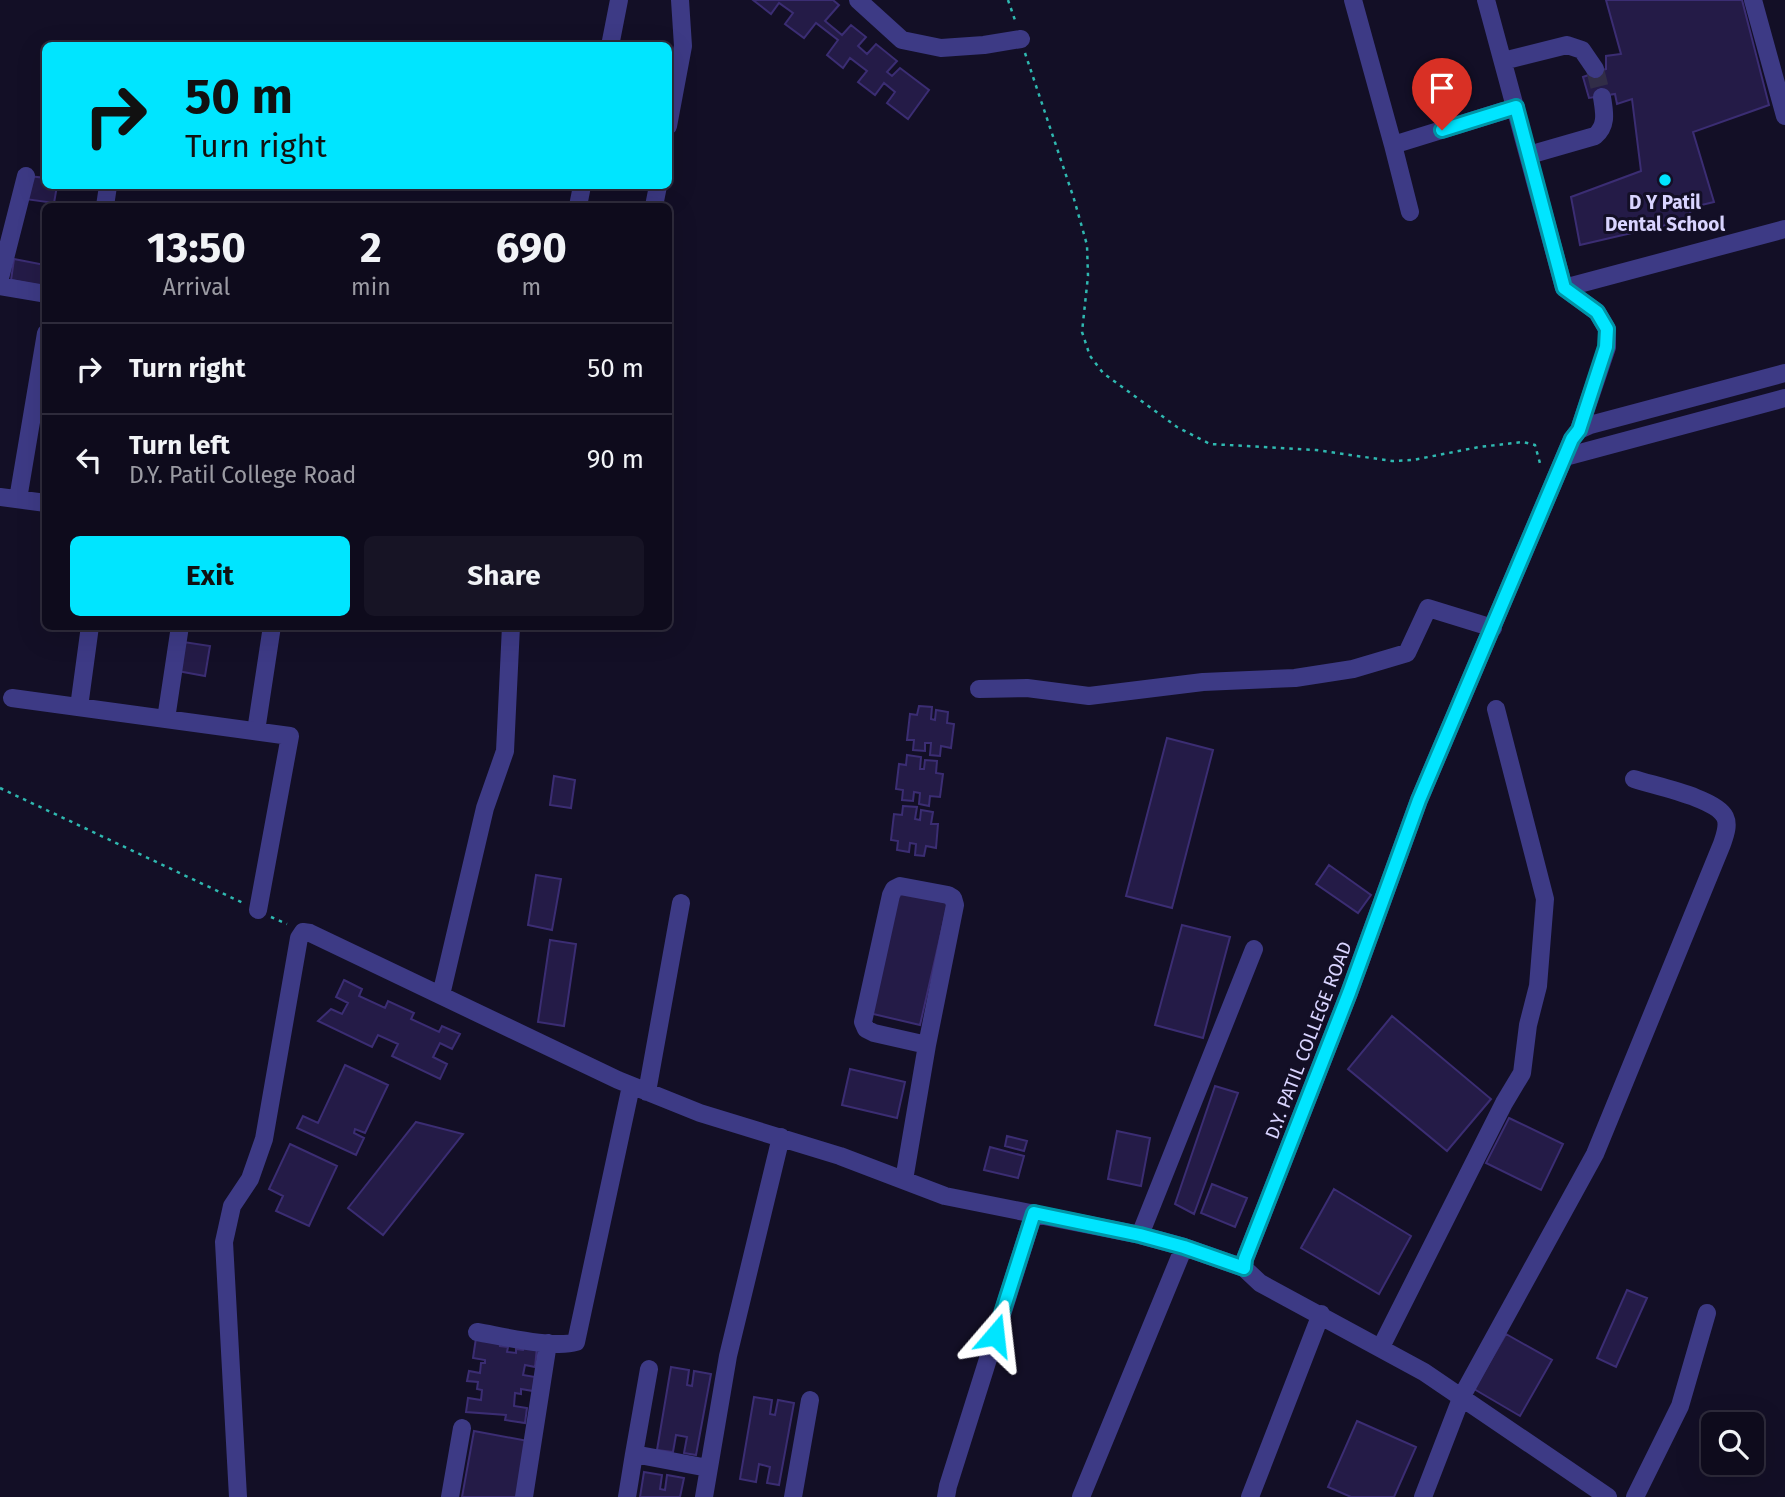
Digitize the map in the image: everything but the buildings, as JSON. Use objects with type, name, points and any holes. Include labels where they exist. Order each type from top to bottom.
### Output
[{"type":"street","points":[[611,42],[619,0]]},
{"type":"street","points":[[672,103],[682,46],[680,0]]},
{"type":"street","points":[[858,0],[902,40],[941,48],[1021,39]]},
{"type":"street","points":[[1353,0],[1410,212]]},
{"type":"street","points":[[1486,0],[1564,288],[1597,312],[1607,329],[1606,347],[1574,454],[1785,398]]},
{"type":"street","points":[[1754,0],[1785,116]]},
{"type":"street","points":[[1503,61],[1567,45],[1582,50],[1595,69]]},
{"type":"street","points":[[1529,155],[1595,136],[1605,122],[1602,97]]},
{"type":"street","points":[[1393,145],[1516,107]]},
{"type":"street","points":[[0,278],[26,176]]},
{"type":"street","points":[[1564,288],[1785,229]]},
{"type":"street","points":[[0,286],[42,294]]},
{"type":"street","points":[[18,499],[42,357]]},
{"type":"street","points":[[1579,430],[1785,373]]},
{"type":"street","name":"D.Y. PATIL COLLEGE ROAD","points":[[1244,1268],[1245,1259],[1349,993],[1419,800],[1552,488],[1574,454]]},
{"type":"street","points":[[0,497],[42,502]]},
{"type":"street","points":[[979,689],[1027,688],[1089,696],[1203,682],[1295,678],[1353,669],[1408,653],[1429,608],[1493,628]]},
{"type":"street","points":[[79,707],[89,630]]},
{"type":"street","points":[[166,719],[179,630]]},
{"type":"street","points":[[256,731],[271,630]]},
{"type":"street","points":[[440,995],[485,808],[505,751],[511,630]]},
{"type":"street","points":[[12,698],[290,736],[258,910]]},
{"type":"street","points":[[1381,1347],[1498,1115],[1522,1073],[1528,1025],[1538,986],[1545,899],[1496,709]]},
{"type":"street","points":[[1423,1497],[1462,1396],[1595,1154],[1723,844],[1727,826],[1724,815],[1713,804],[1634,779]]},
{"type":"street","points":[[904,1180],[955,905],[953,898],[948,895],[900,886],[894,889],[891,895],[863,1022],[866,1030],[927,1045]]},
{"type":"street","points":[[477,1332],[569,1345],[579,1337],[681,903]]},
{"type":"street","points":[[238,1497],[224,1242],[232,1206],[250,1179],[264,1139],[299,938],[303,932],[639,1089],[700,1113],[840,1156],[945,1196],[1140,1235],[1244,1268],[1260,1283],[1381,1347],[1462,1396],[1608,1497]]},
{"type":"street","points":[[1140,1235],[1254,949]]},
{"type":"street","points":[[704,1497],[728,1356],[782,1137]]},
{"type":"street","points":[[946,1497],[1034,1213]]},
{"type":"street","points":[[1081,1497],[1184,1247]]},
{"type":"street","points":[[1635,1497],[1680,1406],[1707,1313]]},
{"type":"street","points":[[1251,1497],[1321,1314]]},
{"type":"street","points":[[524,1497],[548,1343]]},
{"type":"street","points":[[627,1497],[649,1369]]},
{"type":"street","points":[[793,1497],[810,1400]]},
{"type":"street","points":[[450,1497],[462,1428]]},
{"type":"street","points":[[634,1454],[708,1468]]},
{"type":"path","points":[[1008,0],[1087,244],[1088,275],[1082,332],[1090,356],[1103,373],[1177,427],[1210,444],[1316,450],[1392,461],[1413,460],[1479,447],[1530,443],[1535,445],[1540,466],[1552,488]]},
{"type":"path","points":[[0,788],[303,932]]},
{"type":"tunnel","points":[[1595,69],[1602,97]]},
{"type":"place","name":"D Y Patil Dental School","points":[[1665,180]]},
{"type":"route","points":[[995,1335],[1034,1213],[1140,1235],[1244,1268],[1245,1259],[1349,993],[1419,800],[1572,439],[1579,430],[1606,347],[1607,329],[1597,312],[1564,288],[1516,107],[1442,130]]}]
